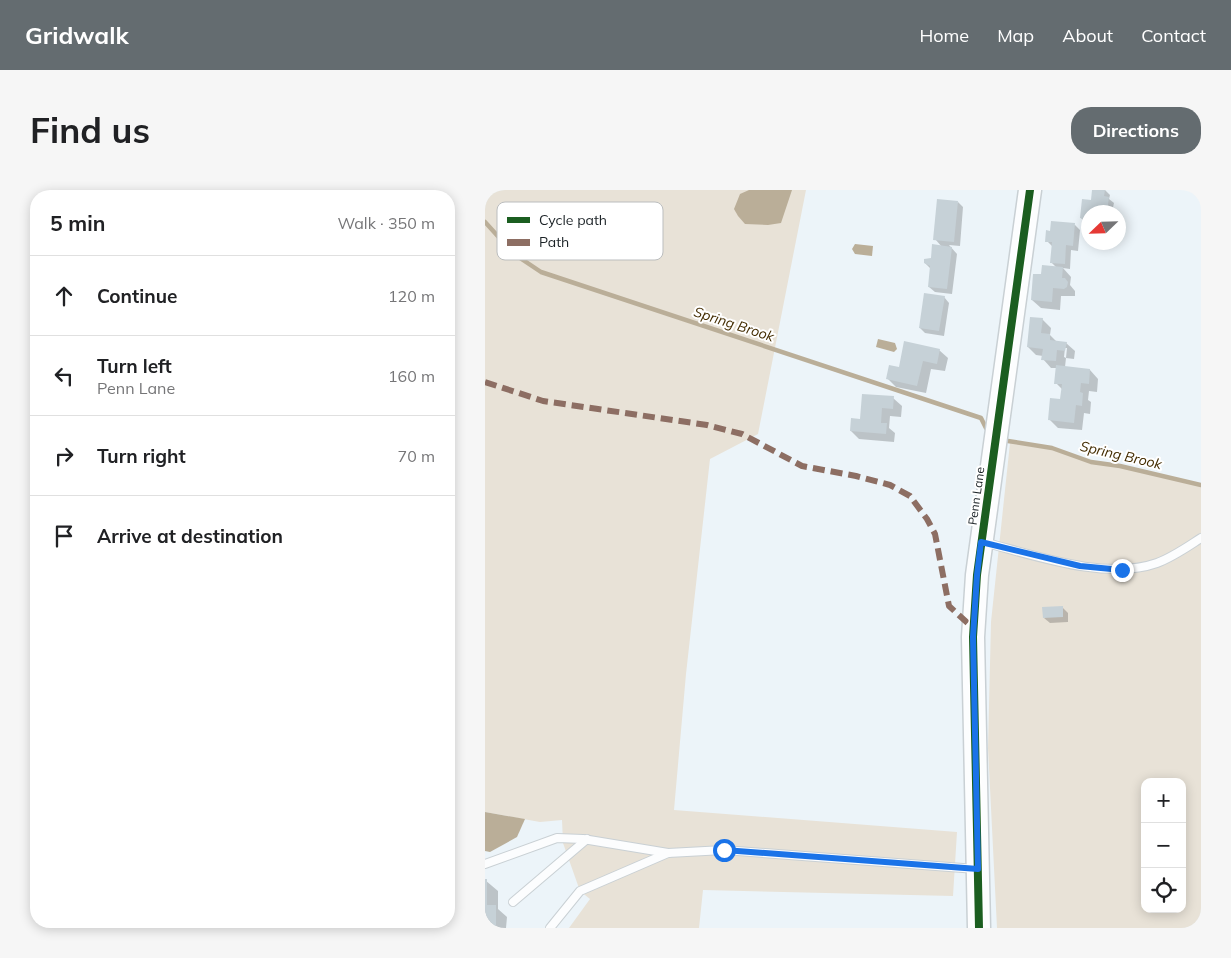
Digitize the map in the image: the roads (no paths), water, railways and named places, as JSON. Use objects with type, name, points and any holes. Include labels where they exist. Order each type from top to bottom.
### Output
[{"type":"street","name":"Penn Lane","points":[[979,928],[973,637],[977,575],[1030,190]]},
{"type":"lane","points":[[981,542],[1080,566],[1122,570],[1157,563],[1201,538]]},
{"type":"lane","points":[[485,864],[557,838],[587,839],[668,854],[724,850],[978,869]]},
{"type":"lane","points":[[513,902],[587,839]]},
{"type":"lane","points":[[550,928],[580,891],[668,854]]},
{"type":"waterway","name":"Spring Brook","points":[[485,222],[497,235]]},
{"type":"waterway","name":"Spring Brook","points":[[523,260],[541,272],[981,418],[986,428]]},
{"type":"waterway","name":"Spring Brook","points":[[1008,441],[1052,448],[1091,462],[1120,466],[1201,485]]}]
